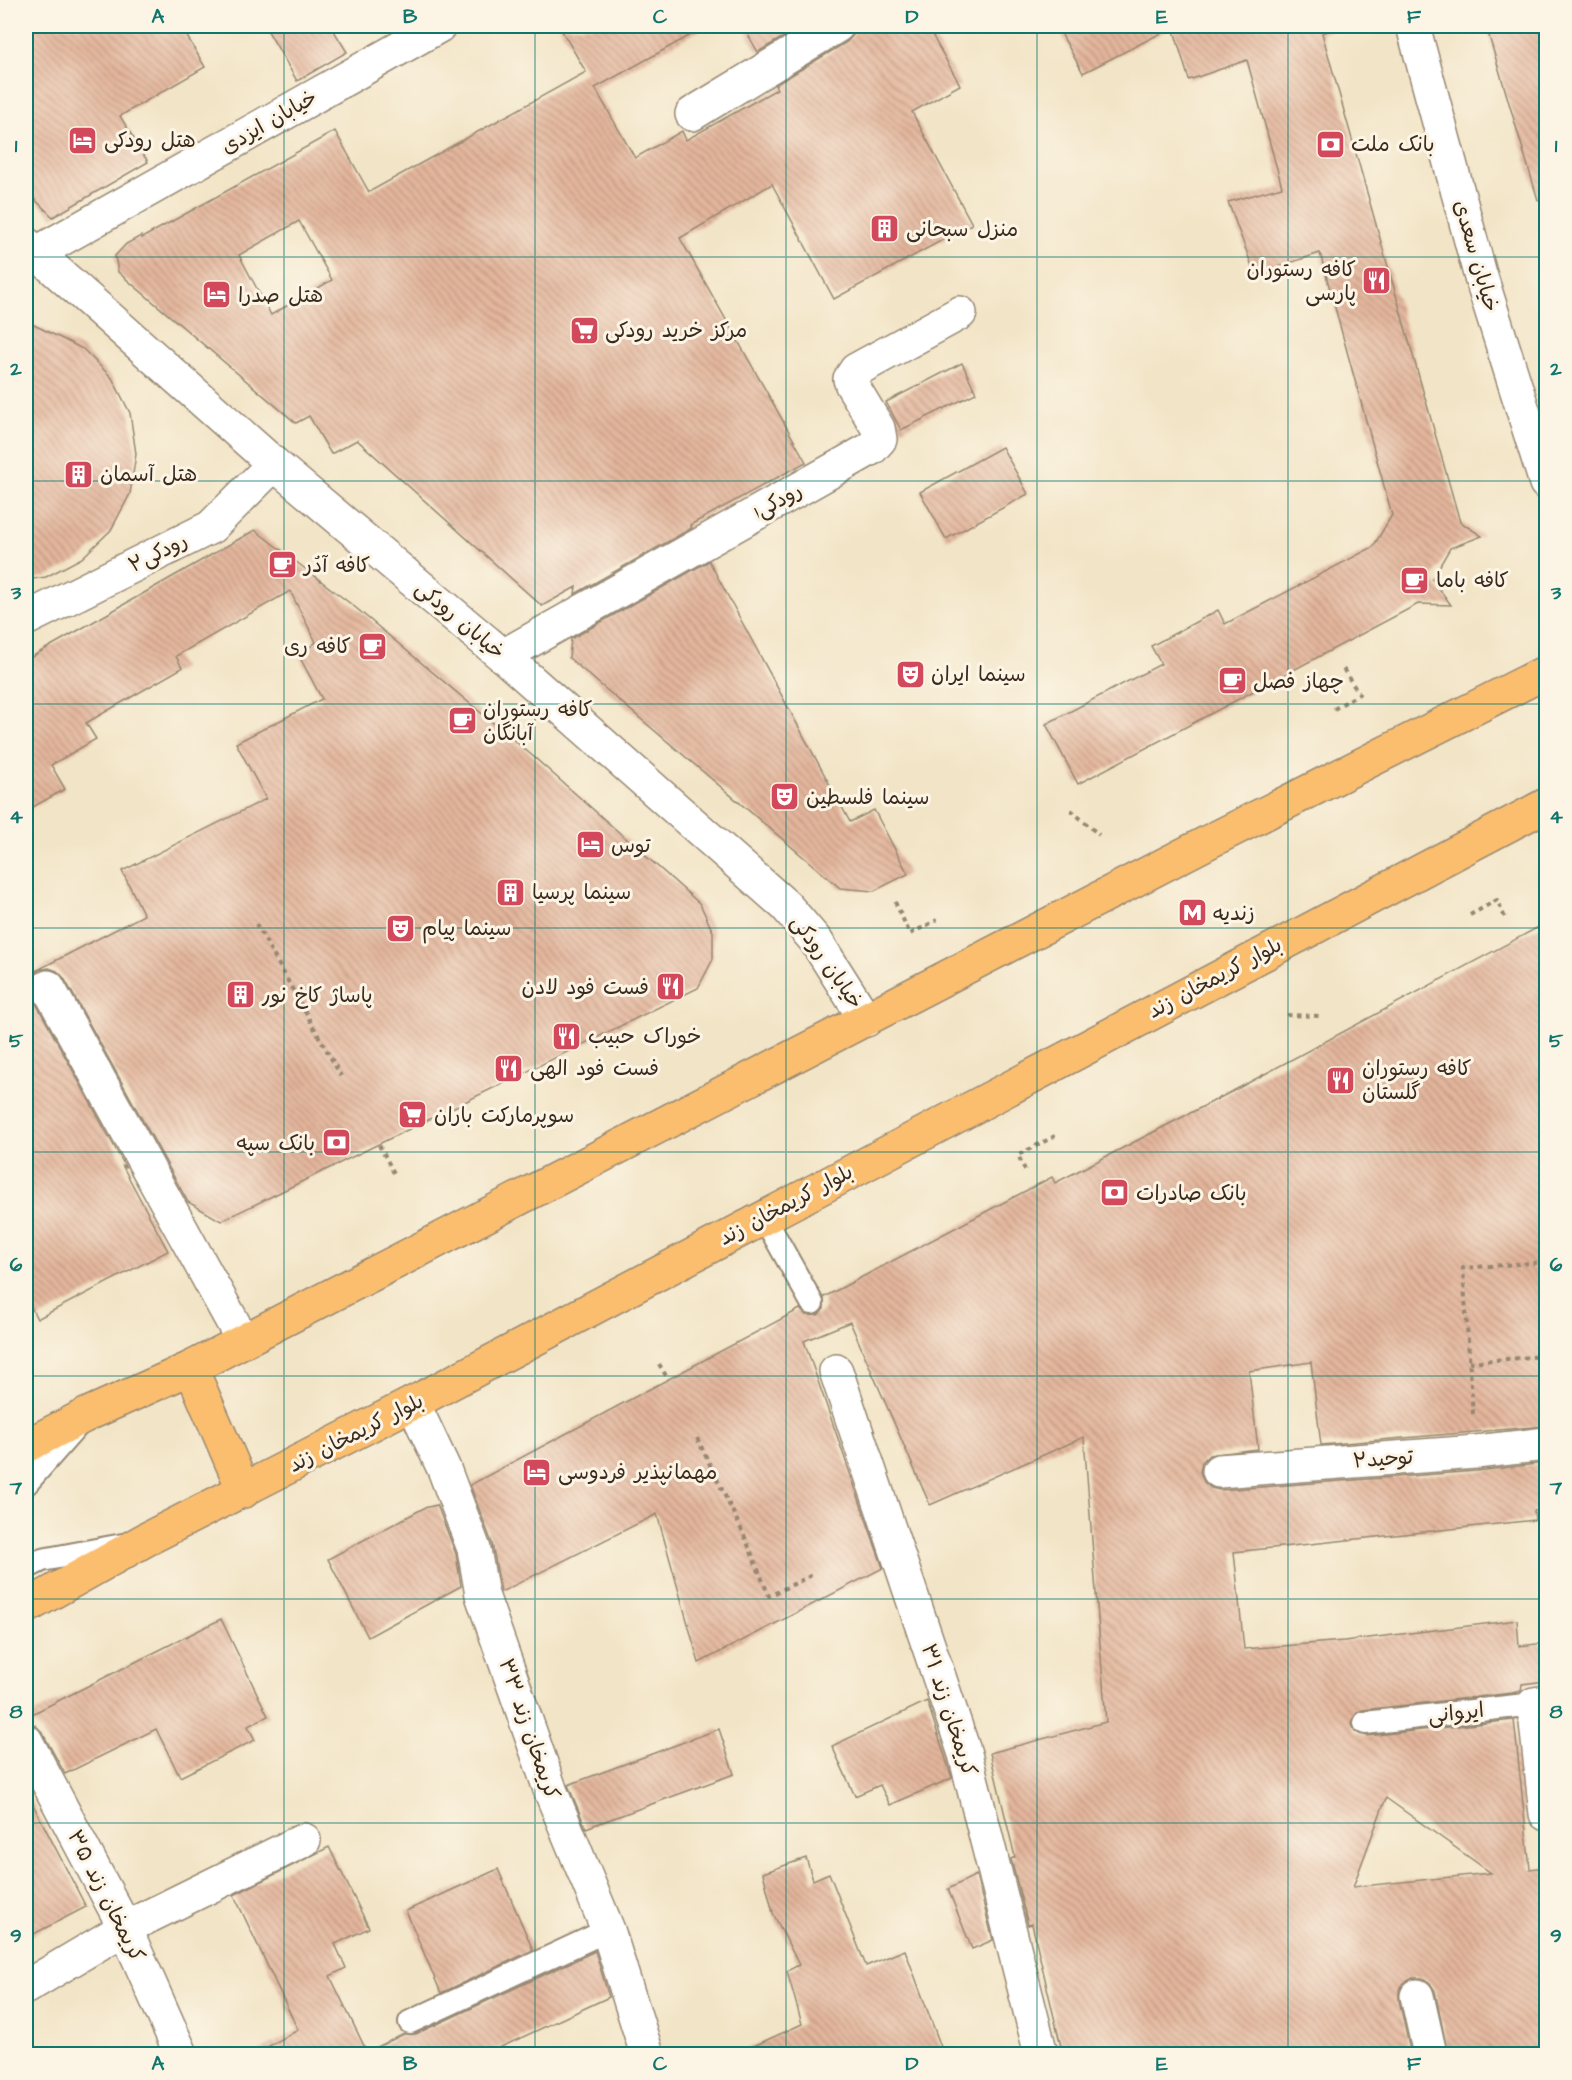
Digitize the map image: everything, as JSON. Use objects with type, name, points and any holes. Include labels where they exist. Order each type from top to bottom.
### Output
[{"type":"main road","points":[[26,1446],[88,1414],[191,1368],[242,1339],[1216,838],[1546,672]]},
{"type":"main road","name":"بلوار کریمخان زند","points":[[26,1607],[145,1540],[413,1403],[1546,805]]},
{"type":"main road","points":[[191,1368],[244,1491]]},
{"type":"street","name":"خیابان ایزدی","points":[[29,252],[439,26]]},
{"type":"street","points":[[693,114],[837,26]]},
{"type":"street","name":"خیابان سعدی","points":[[1413,26],[1480,274],[1546,483]]},
{"type":"street","name":"خیابان رودکی","points":[[29,252],[274,464],[503,656],[786,906],[816,941],[866,1020]]},
{"type":"street","name":"1رودکی","points":[[503,656],[872,448],[880,439],[878,428],[850,379],[856,370],[960,313]]},
{"type":"street","name":"رودکی۲","points":[[26,619],[211,527],[274,464]]},
{"type":"street","points":[[48,987],[242,1339]]},
{"type":"street","name":"کریمخان زند ۳۱","points":[[836,1371],[965,1754],[1041,2055]]},
{"type":"street","name":"کریمخان زند ۳۳","points":[[413,1403],[444,1469],[474,1549],[482,1595],[550,1792],[608,1930],[647,2055]]},
{"type":"street","name":"توحید۲","points":[[1219,1471],[1476,1452],[1546,1444]]},
{"type":"street","points":[[1540,1703],[1546,1814]]},
{"type":"street","name":"کریمخان زند ۳۵","points":[[26,1741],[125,1929],[181,2055]]},
{"type":"street","points":[[26,1987],[125,1929],[304,1840]]},
{"type":"street","points":[[1417,1996],[1430,2055]]},
{"type":"lane","points":[[764,1217],[812,1303]]},
{"type":"lane","points":[[26,1484],[88,1414]]},
{"type":"lane","points":[[26,1568],[42,1560],[145,1540]]},
{"type":"lane","name":"ایروانی","points":[[1365,1723],[1540,1703]]},
{"type":"lane","points":[[410,2022],[608,1930]]},
{"type":"path","points":[[1334,709],[1359,694],[1342,667]]},
{"type":"path","points":[[1071,810],[1099,834]]},
{"type":"path","points":[[1470,915],[1497,900],[1506,920]]},
{"type":"path","points":[[895,902],[910,934],[938,920]]},
{"type":"path","points":[[256,924],[341,1076]]},
{"type":"path","points":[[1287,1015],[1322,1016]]},
{"type":"path","points":[[1025,1170],[1018,1155],[1056,1136]]},
{"type":"path","points":[[379,1145],[395,1175]]},
{"type":"path","points":[[1476,1452],[1463,1268],[1546,1262]]},
{"type":"path","points":[[1468,1362],[1546,1356]]},
{"type":"path","points":[[659,1364],[668,1379]]},
{"type":"path","points":[[698,1438],[744,1534],[769,1596],[812,1575]]},
{"type":"building","points":[[26,26],[181,26],[205,67],[120,116],[148,162],[53,217],[26,191]]},
{"type":"building","points":[[265,26],[331,26],[347,52],[297,81]]},
{"type":"building","points":[[559,26],[707,26],[595,88],[635,158],[682,131],[686,140],[777,89],[775,85],[847,42],[854,34],[856,26],[927,26],[960,85],[912,112],[972,224],[834,299],[772,184],[680,238],[806,462],[690,525],[692,528],[575,594],[576,587],[542,606],[357,440],[331,454],[309,416],[296,423],[118,272],[115,256],[126,244],[141,236],[142,238],[335,131],[369,192],[586,72]],"holes":[[[299,221],[332,280],[271,315],[239,255]]]},
{"type":"building","points":[[743,26],[802,26],[758,52]]},
{"type":"building","points":[[1057,26],[1330,26],[1331,30],[1322,33],[1460,522],[1482,536],[1450,548],[1432,579],[1451,605],[1418,604],[1078,784],[1046,724],[1161,664],[1151,646],[1218,610],[1225,624],[1373,547],[1392,515],[1320,253],[1255,274],[1228,202],[1282,187],[1247,60],[1189,80],[1173,27],[1083,73]]},
{"type":"building","points":[[1486,26],[1546,26],[1546,199],[1538,200]]},
{"type":"building","name":"هتل آسمان","points":[[26,321],[83,349],[112,378],[130,413],[136,454],[130,494],[111,530],[82,558],[46,577],[26,580]]},
{"type":"building","points":[[962,363],[976,393],[901,430],[886,402]]},
{"type":"building","points":[[1002,447],[1028,494],[946,539],[920,492]]},
{"type":"building","points":[[255,530],[356,608],[535,758],[700,904],[713,932],[713,959],[698,988],[221,1221],[188,1202],[64,978],[57,971],[49,968],[39,970],[32,978],[29,987],[32,996],[126,1168],[122,1165],[168,1251],[37,1319],[26,1297],[26,976],[144,915],[122,871],[266,799],[236,743],[322,699],[299,656],[316,642],[290,591],[176,656],[182,668],[86,723],[96,739],[51,765],[65,789],[26,811],[26,660]]},
{"type":"building","points":[[709,561],[850,822],[874,810],[908,874],[874,891],[840,888],[569,658],[571,639]]},
{"type":"building","points":[[1546,923],[1546,1426],[1321,1445],[1311,1362],[1249,1371],[1258,1449],[1209,1455],[1202,1462],[1200,1472],[1204,1482],[1211,1488],[1220,1490],[1477,1471],[1546,1463],[1546,1510],[1534,1511],[1535,1520],[1234,1552],[1244,1649],[1344,1641],[1517,1620],[1519,1646],[1546,1643],[1546,1681],[1522,1684],[1521,1691],[1512,1693],[1363,1710],[1357,1713],[1352,1724],[1355,1731],[1367,1736],[1514,1720],[1530,1869],[1546,1867],[1546,2055],[1448,2055],[1435,1991],[1423,1978],[1413,1978],[1404,1983],[1399,1990],[1399,2000],[1411,2055],[1063,2055],[1032,1924],[1028,1925],[1011,1859],[1015,1857],[990,1753],[1106,1722],[1084,1437],[930,1505],[850,1322],[804,1341],[883,1568],[699,1663],[657,1514],[501,1592],[492,1543],[470,1485],[800,1309],[806,1315],[818,1315],[824,1309],[824,1297],[1052,1177],[1055,1183],[1233,1091]],"holes":[[[1386,1798],[1491,1873],[1353,1887]]]},
{"type":"building","points":[[437,1505],[456,1554],[461,1586],[368,1637],[328,1559],[424,1508]]},
{"type":"building","points":[[221,1619],[268,1716],[248,1726],[255,1740],[180,1777],[156,1729],[65,1774],[42,1732],[35,1725],[26,1722],[26,1717]]},
{"type":"building","points":[[927,1701],[952,1778],[890,1805],[880,1785],[855,1796],[832,1746]]},
{"type":"building","points":[[719,1729],[734,1774],[586,1828],[568,1785]]},
{"type":"building","points":[[26,1780],[31,1791],[27,1793],[86,1907],[26,1938]]},
{"type":"building","points":[[329,1847],[369,1928],[335,1944],[346,1968],[330,1976],[367,2052],[404,2034],[416,2034],[595,1951],[609,1997],[484,2055],[253,2055],[298,2030],[234,1895]]},
{"type":"building","points":[[806,1858],[813,1880],[829,1873],[866,1966],[905,1950],[944,2055],[734,2055],[802,2024],[787,1971],[799,1965],[773,1913],[763,1873]]},
{"type":"building","points":[[498,1869],[533,1950],[441,1993],[406,1911]]},
{"type":"building","points":[[976,1875],[993,1940],[972,1949],[948,1889]]},
{"type":"place","name":"هتل رودکی","points":[[83,140]]},
{"type":"place","name":"بانک ملت","points":[[1330,144]]},
{"type":"place","name":"منزل سبحانی","points":[[885,229]]},
{"type":"place","name":"کافه رستوران پارسی","points":[[1377,281]]},
{"type":"place","name":"هتل صدرا","points":[[217,295]]},
{"type":"place","name":"مرکز خرید رودکی","points":[[584,330]]},
{"type":"place","name":"هتل آسمان","points":[[79,474]]},
{"type":"place","name":"كافه آدُر","points":[[283,565]]},
{"type":"place","name":"کافه باما","points":[[1415,580]]},
{"type":"place","name":"کافه ری","points":[[372,646]]},
{"type":"place","name":"سینما ایران","points":[[910,674]]},
{"type":"place","name":"چهاز فصل","points":[[1232,681]]},
{"type":"place","name":"کافه رستوران آبانگان","points":[[462,721]]},
{"type":"place","name":"سینما فلسطین","points":[[785,797]]},
{"type":"place","name":"توس","points":[[590,845]]},
{"type":"place","name":"سینما پرسیا","points":[[511,892]]},
{"type":"place","name":"زندیه","points":[[1192,913]]},
{"type":"place","name":"سینما پیام","points":[[401,928]]},
{"type":"place","name":"فست فود لادن","points":[[670,987]]},
{"type":"place","name":"پاساژ کاخ نور","points":[[241,995]]},
{"type":"place","name":"خوراک حبیب","points":[[567,1036]]},
{"type":"place","name":"فست فود الهی","points":[[509,1068]]},
{"type":"place","name":"کافه رستوران گلستان","points":[[1341,1080]]},
{"type":"place","name":"سوپرمارکت باران","points":[[413,1115]]},
{"type":"place","name":"بانک سپه","points":[[336,1143]]},
{"type":"place","name":"بانک صادرات","points":[[1115,1193]]},
{"type":"place","name":"مهمانپذیر فردوسی","points":[[537,1472]]}]
